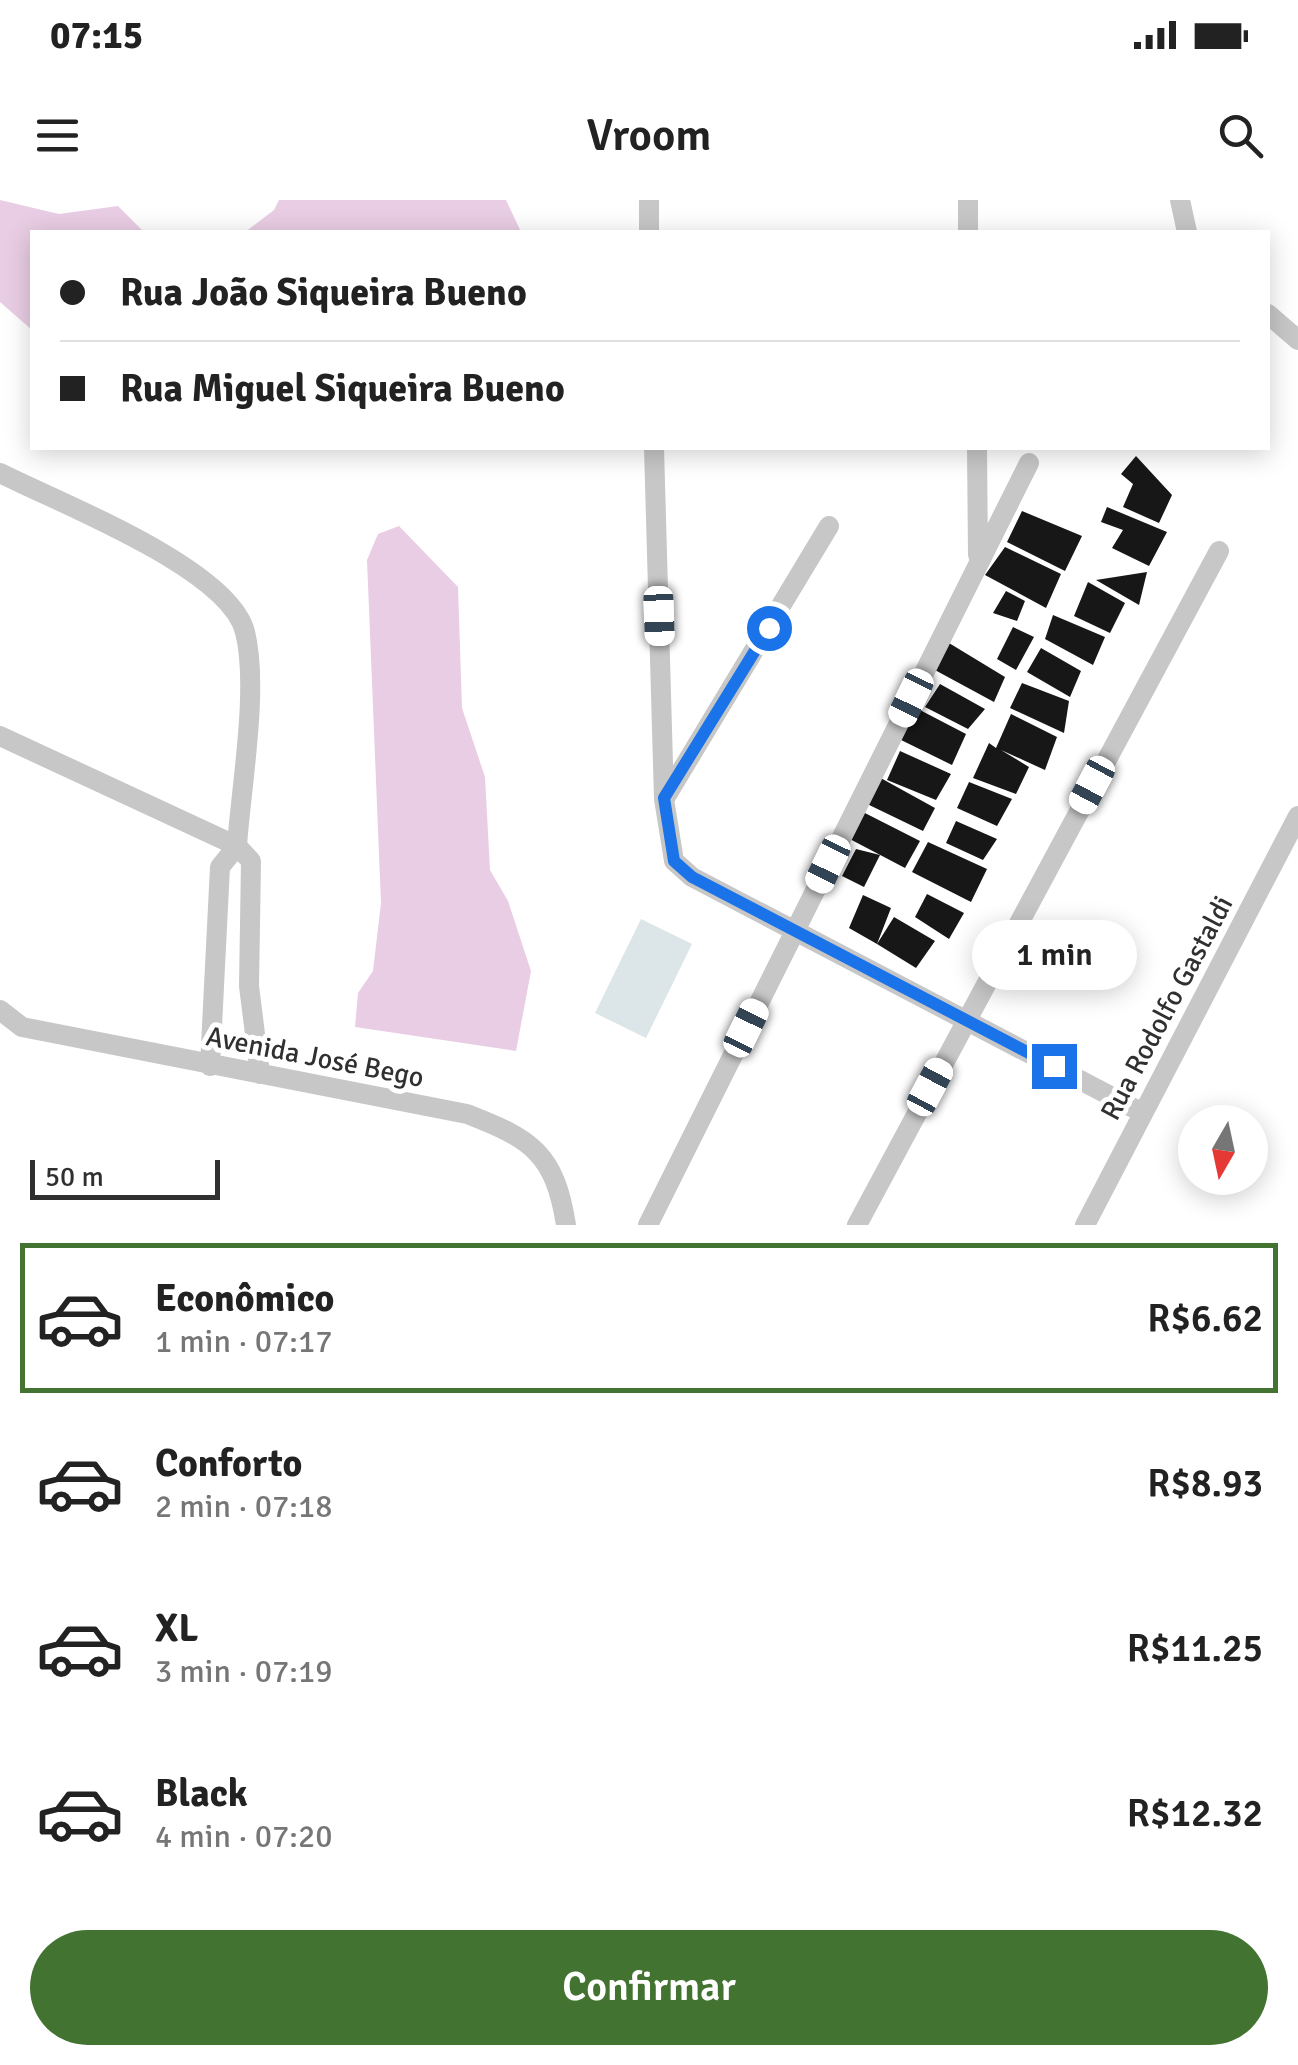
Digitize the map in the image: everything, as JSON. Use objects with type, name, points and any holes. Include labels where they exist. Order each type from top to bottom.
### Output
[{"type":"street","points":[[649,200],[650,230]]},
{"type":"street","points":[[968,200],[968,230]]},
{"type":"street","points":[[1180,200],[1187,230]]},
{"type":"street","points":[[1270,316],[1298,340]]},
{"type":"street","points":[[654,450],[664,798],[674,861],[692,877],[1143,1113]]},
{"type":"street","points":[[977,450],[978,565]]},
{"type":"street","points":[[648,1225],[1029,463]]},
{"type":"street","points":[[0,473],[195,570],[227,600],[244,627],[250,658],[237,846],[220,867],[210,1066]]},
{"type":"street","points":[[664,798],[829,526]]},
{"type":"street","points":[[857,1225],[1219,551]]},
{"type":"street","points":[[0,736],[237,846],[252,861],[249,986],[260,1074]]},
{"type":"street","name":"Rua Rodolfo Gastaldi","points":[[1085,1225],[1298,816]]},
{"type":"street","name":"Avenida José Bego","points":[[0,1010],[22,1028],[467,1114],[510,1130],[539,1150],[560,1186],[566,1225]]},
{"type":"shaded area","points":[[0,200],[59,214],[118,206],[142,230],[30,230],[30,328],[0,302]]},
{"type":"shaded area","points":[[279,200],[506,200],[520,230],[248,230],[274,210]]},
{"type":"shaded area","points":[[399,526],[458,587],[462,708],[485,777],[490,870],[508,901],[531,971],[516,1051],[355,1027],[358,993],[373,971],[381,903],[367,560],[378,534]]},
{"type":"shaded area","points":[[641,919],[692,944],[646,1038],[595,1013]]},
{"type":"building","points":[[1136,456],[1172,495],[1159,523],[1123,507],[1133,484],[1121,474]]},
{"type":"building","points":[[1107,507],[1167,532],[1149,566],[1112,548],[1123,530],[1101,522]]},
{"type":"building","points":[[1022,511],[1082,536],[1065,571],[1007,542]]},
{"type":"building","points":[[1005,547],[1061,574],[1046,608],[985,575]]},
{"type":"building","points":[[1147,572],[1139,605],[1096,580]]},
{"type":"building","points":[[1088,582],[1125,603],[1110,633],[1074,616]]},
{"type":"building","points":[[1006,591],[1025,601],[1017,621],[993,613]]},
{"type":"building","points":[[1053,615],[1105,637],[1093,665],[1045,639]]},
{"type":"building","points":[[1013,627],[1034,637],[1016,670],[997,659]]},
{"type":"building","points":[[944,640],[1005,677],[994,702],[933,669]]},
{"type":"building","points":[[1041,648],[1081,671],[1070,697],[1027,672]]},
{"type":"building","points":[[1022,683],[1069,701],[1064,733],[1010,708]]},
{"type":"building","points":[[940,684],[985,709],[968,729],[925,707]]},
{"type":"building","points":[[918,709],[966,734],[952,765],[899,739]]},
{"type":"building","points":[[1011,714],[1057,737],[1045,770],[1001,750],[1029,767],[1016,794],[973,778],[989,743],[996,748]]},
{"type":"building","points":[[900,751],[951,774],[936,800],[887,780]]},
{"type":"building","points":[[877,776],[935,808],[923,831],[863,802]]},
{"type":"building","points":[[969,782],[1012,799],[997,826],[957,808]]},
{"type":"building","points":[[859,810],[920,841],[905,868],[844,836]]},
{"type":"building","points":[[956,821],[997,839],[983,860],[946,843]]},
{"type":"building","points":[[928,842],[987,869],[971,902],[912,872]]},
{"type":"building","points":[[856,849],[880,855],[864,887],[842,876]]},
{"type":"building","points":[[927,894],[964,913],[949,939],[915,917]]},
{"type":"building","points":[[863,895],[891,908],[877,944],[849,928]]},
{"type":"building","points":[[894,917],[935,941],[916,968],[877,944]]},
{"type":"route","points":[[769,628],[664,798],[674,861],[692,877],[1054,1066]]}]
